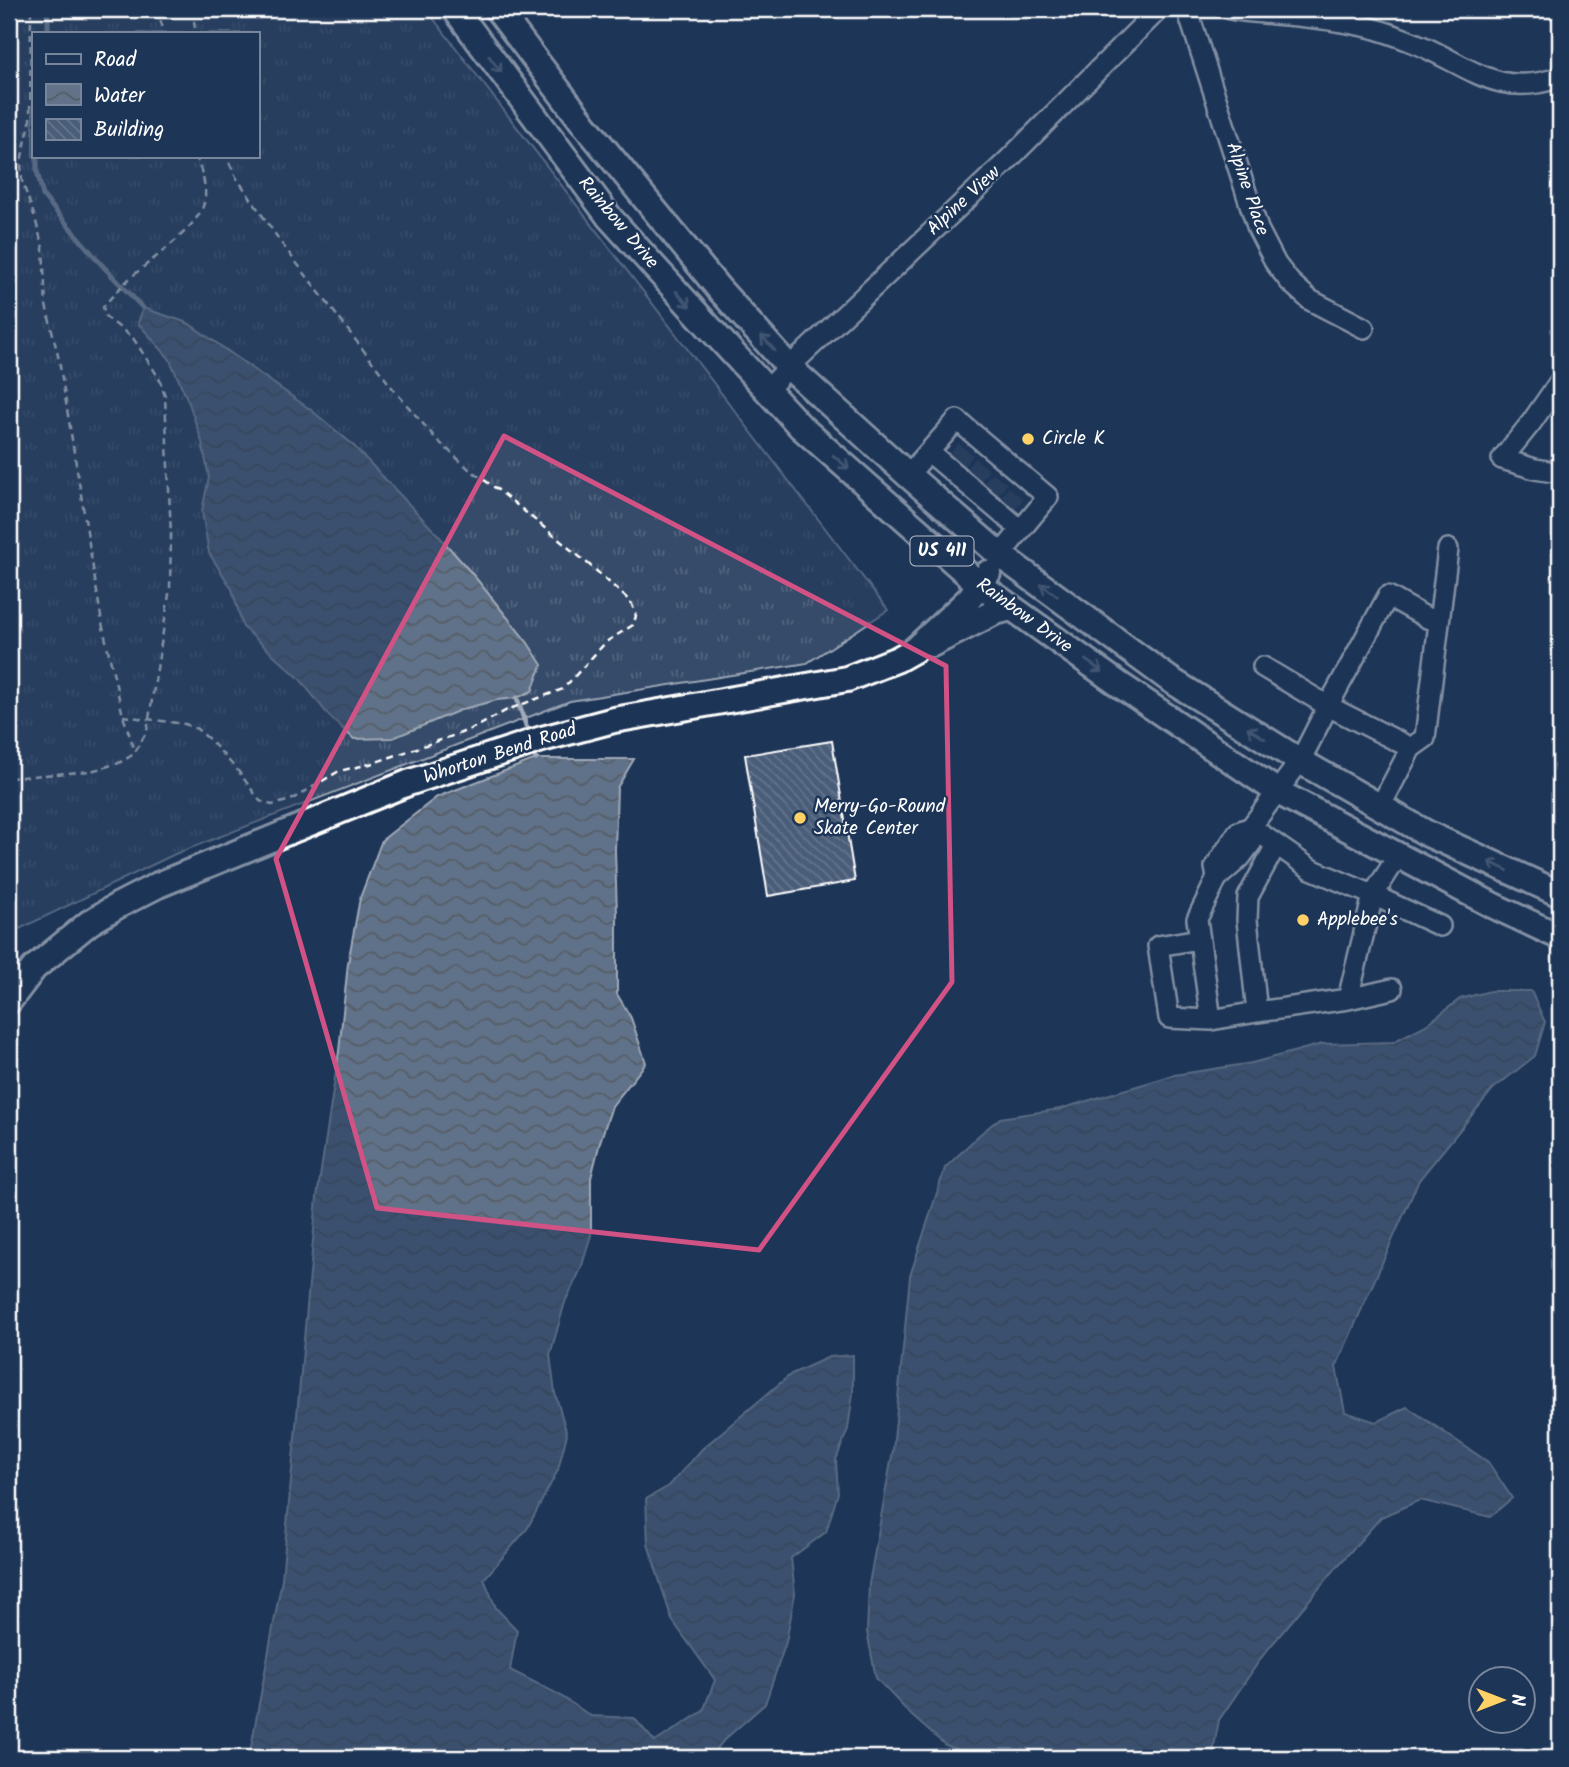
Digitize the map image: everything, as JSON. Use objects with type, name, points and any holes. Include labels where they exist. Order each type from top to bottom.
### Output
[{"type":"main road","name":"Rainbow Drive","points":[[455,9],[610,218],[801,427],[980,586],[1278,792],[1494,906],[1560,937]]},
{"type":"main road","name":"Rainbow Drive","points":[[497,9],[584,124],[719,289],[789,367],[1000,555],[1169,679],[1300,761],[1428,834],[1560,894]]},
{"type":"main road","name":"Whorton Bend Road","points":[[9,1002],[34,968],[89,923],[117,906],[183,874],[408,783],[542,739],[614,720],[847,679],[898,659],[914,650],[969,599],[1000,555]]},
{"type":"main road","points":[[914,650],[940,641],[995,612],[1011,608]]},
{"type":"street","name":"Alpine View","points":[[767,390],[1006,162],[1159,9]]},
{"type":"street","name":"Alpine Place","points":[[1187,9],[1258,229],[1276,264],[1290,282],[1310,300],[1363,328]]},
{"type":"street","points":[[1230,9],[1361,25],[1426,48],[1493,81],[1509,85],[1544,83],[1560,77]]},
{"type":"street","points":[[1560,382],[1531,424],[1502,459],[1560,473]]},
{"type":"street","points":[[908,475],[957,420],[962,455],[1012,498],[1048,497],[1000,555]]},
{"type":"street","points":[[929,452],[962,455],[1012,498],[1020,529]]},
{"type":"street","points":[[1380,807],[1411,748],[1425,738],[1448,549]]},
{"type":"street","points":[[1211,1020],[1197,919],[1217,878],[1214,867],[1238,832],[1251,827],[1300,761],[1388,596],[1427,618],[1440,621]]},
{"type":"street","points":[[1263,667],[1328,706],[1411,748]]},
{"type":"street","points":[[1251,827],[1311,869],[1440,926]]},
{"type":"street","points":[[1256,1012],[1247,920],[1248,897],[1276,845]]},
{"type":"street","points":[[1348,999],[1373,895],[1398,856]]},
{"type":"street","points":[[1199,939],[1158,946],[1168,1018],[1211,1020],[1348,999],[1392,989]]},
{"type":"path","points":[[31,9],[30,123],[21,161],[22,181],[43,248],[46,305],[59,359],[102,623],[123,716],[135,751]]},
{"type":"path","points":[[156,9],[165,32]]},
{"type":"path","points":[[192,9],[196,32]]},
{"type":"path","points":[[9,778],[91,771],[119,763],[135,751],[146,730],[170,588],[172,536],[165,396],[159,378],[133,338],[106,317],[103,307],[130,279],[184,232],[202,211],[205,184],[197,158]]},
{"type":"path","points":[[123,716],[185,724],[197,729],[239,772],[260,801],[272,804],[291,800],[339,771],[370,764],[461,733],[507,710],[563,689],[606,642],[632,625],[636,616],[631,602],[437,440],[394,390],[282,244],[236,177],[227,158]]},
{"type":"highlighted area","points":[[504,436],[946,666],[952,982],[759,1250],[377,1208],[276,859]]},
{"type":"green space","points":[[9,9],[426,9],[888,610],[807,663],[570,701],[175,854],[9,934]]},
{"type":"water","points":[[143,308],[188,323],[311,410],[351,443],[438,535],[528,643],[542,665],[532,691],[517,698],[463,709],[393,738],[354,739],[330,717],[299,678],[243,627],[232,589],[209,553],[202,511],[209,477],[202,442],[189,403],[169,358],[138,323]]},
{"type":"water","points":[[536,759],[634,759],[617,788],[617,994],[631,1018],[646,1063],[612,1106],[600,1142],[591,1178],[591,1235],[581,1269],[565,1302],[550,1355],[555,1393],[567,1434],[558,1470],[527,1529],[484,1579],[496,1608],[517,1630],[510,1670],[558,1694],[591,1716],[634,1718],[655,1742],[703,1711],[715,1680],[672,1620],[648,1544],[646,1499],[669,1486],[703,1448],[791,1374],[829,1357],[853,1355],[853,1393],[848,1429],[836,1460],[838,1493],[826,1532],[791,1558],[795,1594],[786,1642],[765,1704],[724,1740],[709,1758],[249,1758],[282,1579],[317,1197],[339,1051],[348,963],[360,898],[382,840],[437,797]]},
{"type":"water","points":[[1490,991],[1531,991],[1545,1022],[1535,1056],[1493,1089],[1419,1180],[1336,1367],[1345,1412],[1376,1422],[1407,1407],[1488,1462],[1512,1498],[1490,1517],[1420,1500],[1381,1517],[1264,1654],[1219,1720],[1212,1758],[980,1758],[945,1745],[912,1716],[876,1678],[867,1632],[869,1584],[893,1450],[910,1276],[945,1168],[1000,1118],[1060,1109],[1174,1075],[1252,1063],[1322,1044],[1393,1042],[1426,1025],[1460,999]]},
{"type":"building","name":"Merry-Go-Round Skate Center","points":[[832,741],[855,881],[768,896],[745,755]]},
{"type":"waterway","points":[[46,9],[48,32]]},
{"type":"waterway","points":[[37,158],[43,196],[143,308]]},
{"type":"waterway","points":[[517,698],[529,735]]},
{"type":"waterway","points":[[533,748],[536,759]]},
{"type":"tunnel","points":[[954,464],[966,449]]},
{"type":"tunnel","points":[[971,478],[982,464]]},
{"type":"tunnel","points":[[988,493],[1000,478]]},
{"type":"tunnel","points":[[1005,507],[1016,493]]},
{"type":"place","name":"Circle K","points":[[1028,439]]},
{"type":"place","name":"Merry-Go-Round Skate Center","points":[[800,818]]},
{"type":"place","name":"Applebee's","points":[[1303,920]]}]
